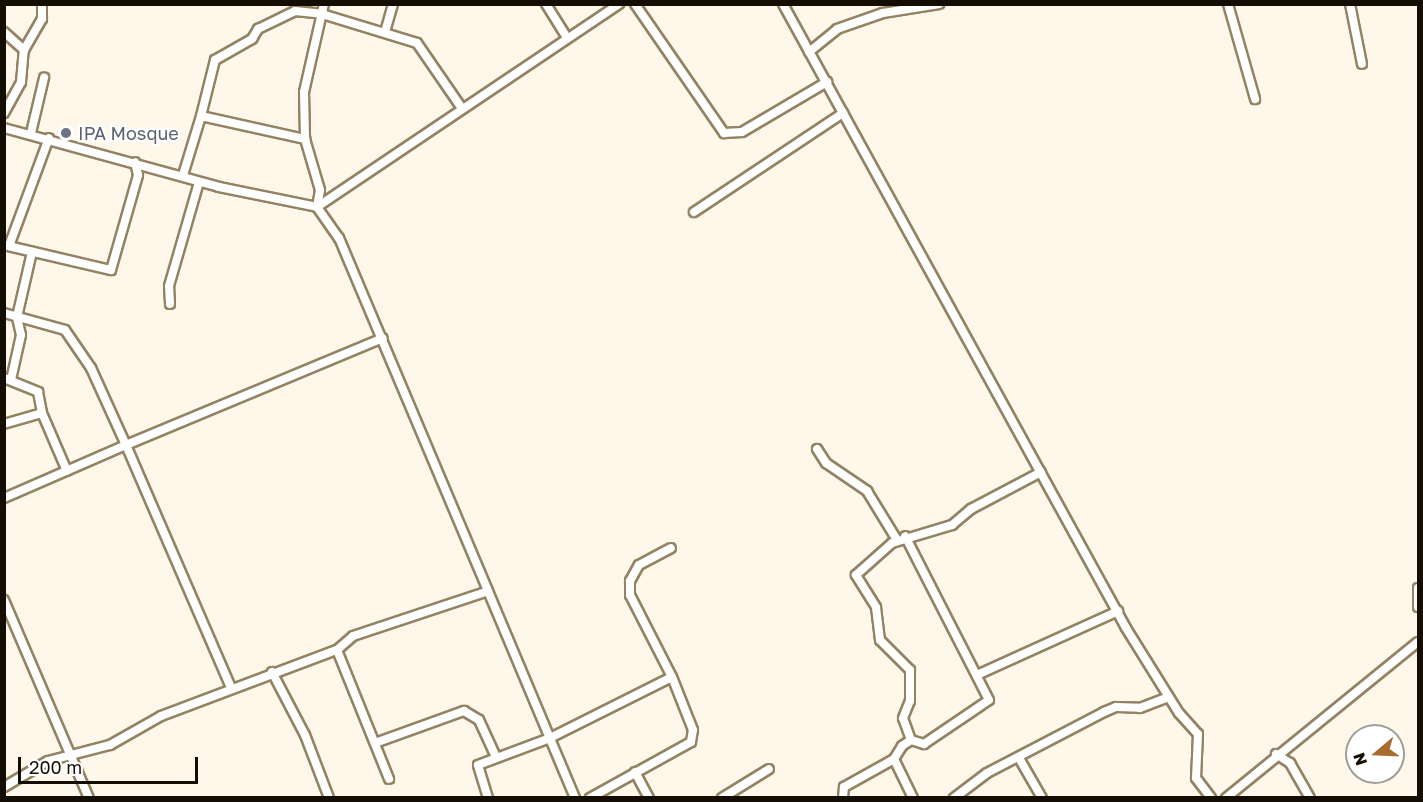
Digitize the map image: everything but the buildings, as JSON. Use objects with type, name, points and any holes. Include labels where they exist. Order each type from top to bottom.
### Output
[{"type":"street","points":[[4,113],[21,82],[24,50],[42,19],[42,4]]},
{"type":"street","points":[[317,207],[320,190],[306,139],[304,92],[324,4]]},
{"type":"street","points":[[385,32],[393,4]]},
{"type":"street","points":[[546,4],[567,37]]},
{"type":"street","points":[[317,207],[461,107],[619,4]]},
{"type":"street","points":[[635,4],[724,133],[742,132],[826,82]]},
{"type":"street","points":[[783,4],[1118,611],[1168,697],[1198,734],[1196,778],[1211,798]]},
{"type":"street","points":[[810,52],[837,29],[883,13],[939,4]]},
{"type":"street","points":[[1228,4],[1255,99]]},
{"type":"street","points":[[1350,4],[1362,64]]},
{"type":"street","points":[[183,175],[215,60],[252,39],[258,29],[295,11],[322,14],[417,43],[461,107]]},
{"type":"street","points":[[4,32],[24,50]]},
{"type":"street","points":[[31,133],[44,78]]},
{"type":"street","points":[[694,212],[843,113]]},
{"type":"street","points":[[201,116],[306,139]]},
{"type":"street","points":[[4,128],[31,133],[183,175],[199,182],[317,207],[339,238],[575,798]]},
{"type":"street","points":[[49,138],[7,245],[111,270],[138,175],[135,162]]},
{"type":"street","points":[[170,304],[169,286],[199,182]]},
{"type":"street","points":[[32,252],[17,317],[21,335],[8,379],[38,392],[42,413],[67,471]]},
{"type":"street","points":[[4,314],[50,323],[76,342],[126,445],[231,688]]},
{"type":"street","points":[[4,498],[382,338]]},
{"type":"street","points":[[4,424],[42,413]]},
{"type":"street","points":[[817,449],[826,463],[867,491],[901,538],[977,675],[988,703],[966,712],[924,744],[911,740]]},
{"type":"street","points":[[911,740],[903,718],[910,701],[910,670],[880,640],[876,607],[856,575],[881,549],[901,538],[952,525],[971,508],[1041,472]]},
{"type":"street","points":[[590,798],[694,737],[672,676],[630,595],[630,581],[639,565],[672,548]]},
{"type":"street","points":[[1419,588],[1419,607]]},
{"type":"street","points":[[4,787],[70,752],[110,745],[161,717],[272,672],[337,650],[353,636],[488,591]]},
{"type":"street","points":[[4,600],[89,798]]},
{"type":"street","points":[[977,675],[1118,611]]},
{"type":"street","points":[[1226,798],[1276,754],[1419,642]]},
{"type":"street","points":[[337,650],[389,779]]},
{"type":"street","points":[[272,672],[305,735],[329,798]]},
{"type":"street","points":[[488,798],[475,768],[496,757],[550,738],[672,676]]},
{"type":"street","points":[[955,797],[987,773],[1116,707],[1140,708],[1168,697]]},
{"type":"street","points":[[375,743],[464,711],[479,720],[496,757]]},
{"type":"street","points":[[843,798],[844,787],[894,759],[911,740]]},
{"type":"street","points":[[1276,754],[1290,763],[1310,798]]},
{"type":"street","points":[[1019,758],[1042,798]]},
{"type":"street","points":[[894,759],[913,798]]},
{"type":"street","points":[[722,798],[770,769]]},
{"type":"street","points":[[635,772],[649,798]]},
{"type":"place","name":"IPA Mosque","points":[[66,133]]}]
